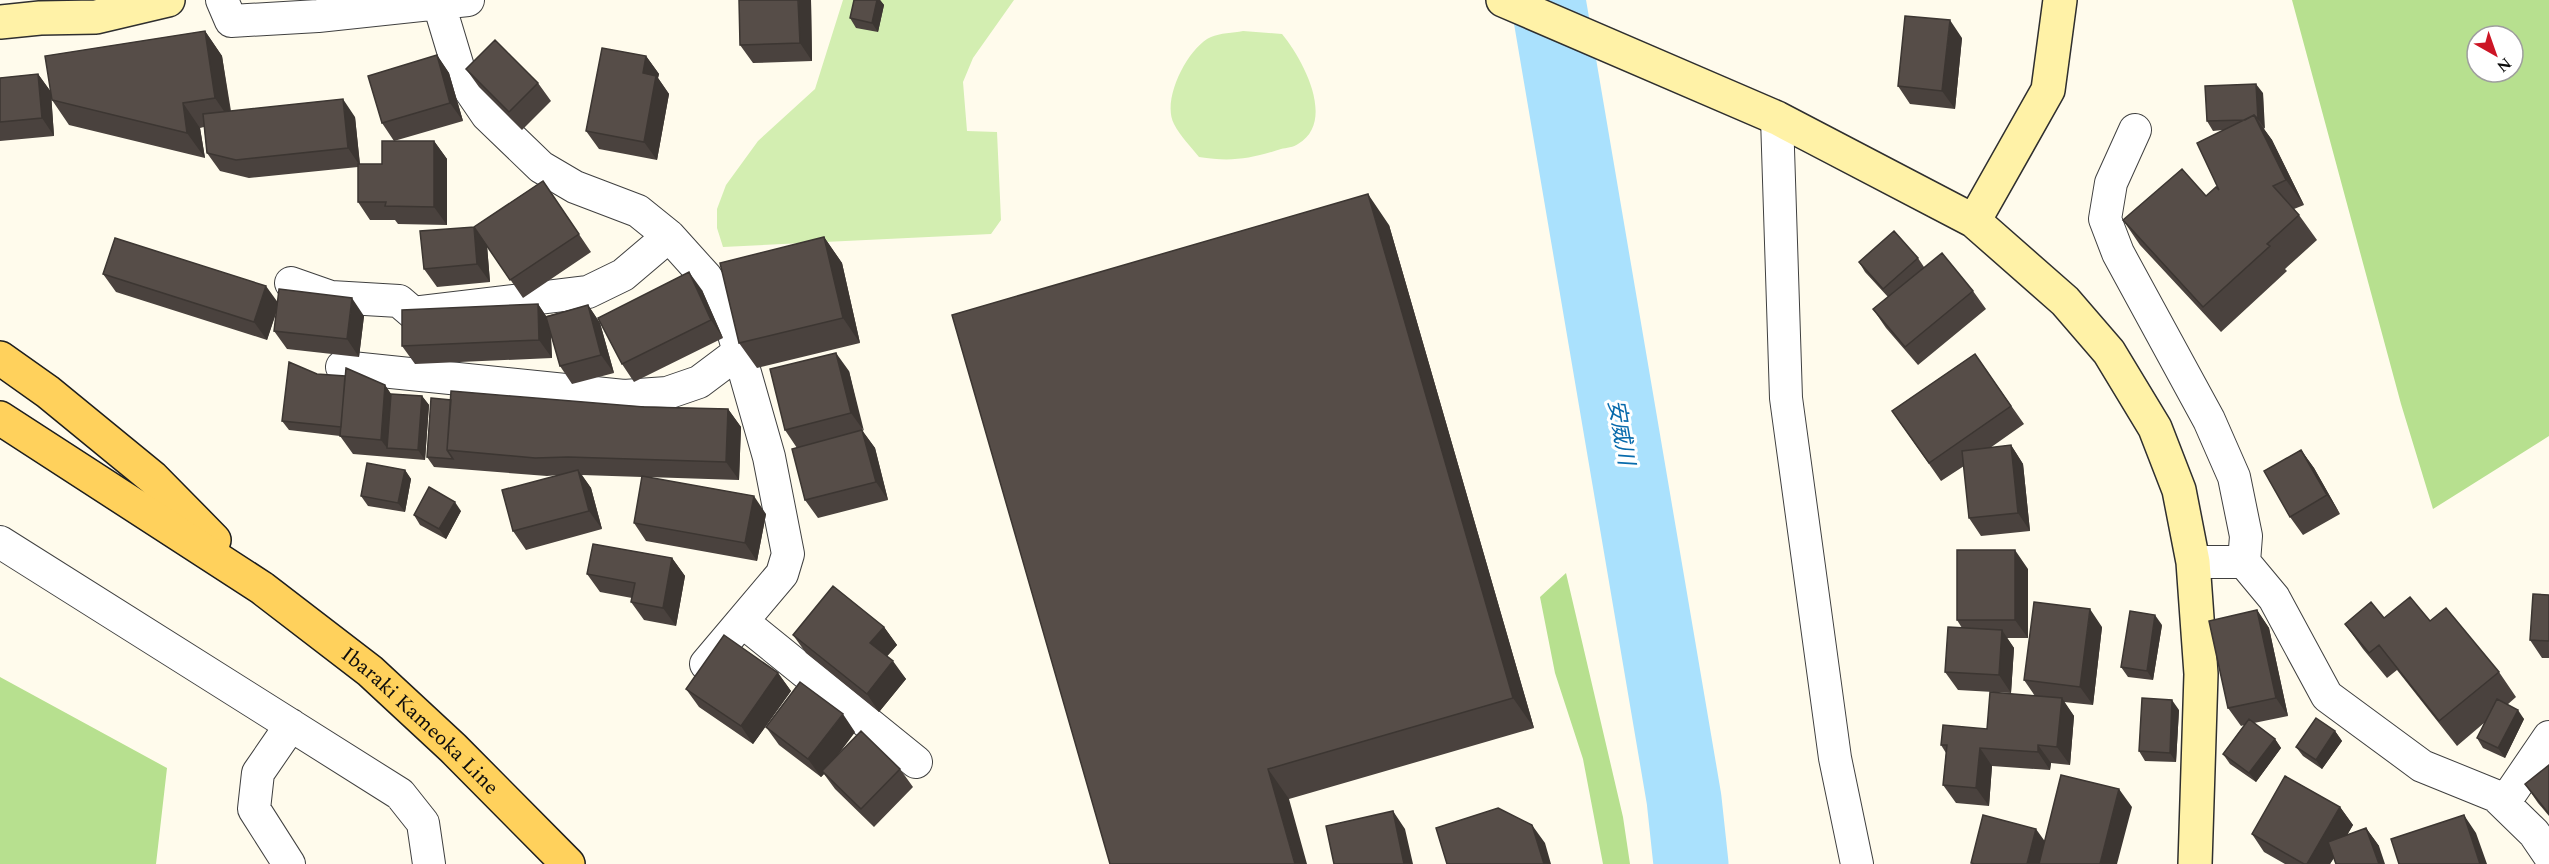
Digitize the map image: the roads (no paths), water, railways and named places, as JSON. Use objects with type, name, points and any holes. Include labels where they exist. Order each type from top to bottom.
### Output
[{"type":"main road","name":"Ibaraki Kameoka Line","points":[[0,358],[48,392],[153,478],[262,588]]},
{"type":"main road","name":"Ibaraki Kameoka Line","points":[[0,418],[262,588],[370,671],[453,748],[558,861]]},
{"type":"street","points":[[0,22],[168,0]]},
{"type":"street","points":[[222,0],[231,21],[318,16],[454,2],[461,77],[487,115],[541,167],[575,187],[638,211],[669,236],[706,277],[727,310],[740,352],[769,457],[788,554],[782,574],[706,664]]},
{"type":"street","points":[[1503,0],[1777,118],[1974,221],[2065,300],[2109,352],[2155,428],[2179,490],[2193,562],[2201,674],[2194,864]]},
{"type":"street","points":[[1974,221],[2048,90],[2060,0]]},
{"type":"street","points":[[1777,118],[1786,398],[1834,758],[1857,864]]},
{"type":"street","points":[[2135,130],[2111,183],[2105,219],[2118,253],[2209,420],[2234,477],[2246,536],[2244,562],[2274,598],[2326,696],[2422,766],[2496,796],[2534,833],[2549,855]]},
{"type":"street","points":[[291,283],[332,297],[399,301],[413,313],[588,292],[623,275],[669,236]]},
{"type":"street","points":[[342,367],[624,396],[667,393],[699,382],[740,352]]},
{"type":"street","points":[[0,542],[400,794],[423,823],[429,864]]},
{"type":"street","points":[[2193,562],[2244,562]]},
{"type":"street","points":[[743,622],[916,762]]},
{"type":"street","points":[[289,864],[254,809],[258,773],[291,725]]},
{"type":"street","points":[[2504,804],[2549,737]]},
{"type":"waterway","name":"安威川","points":[[1548,0],[1684,799],[1691,864]]}]
